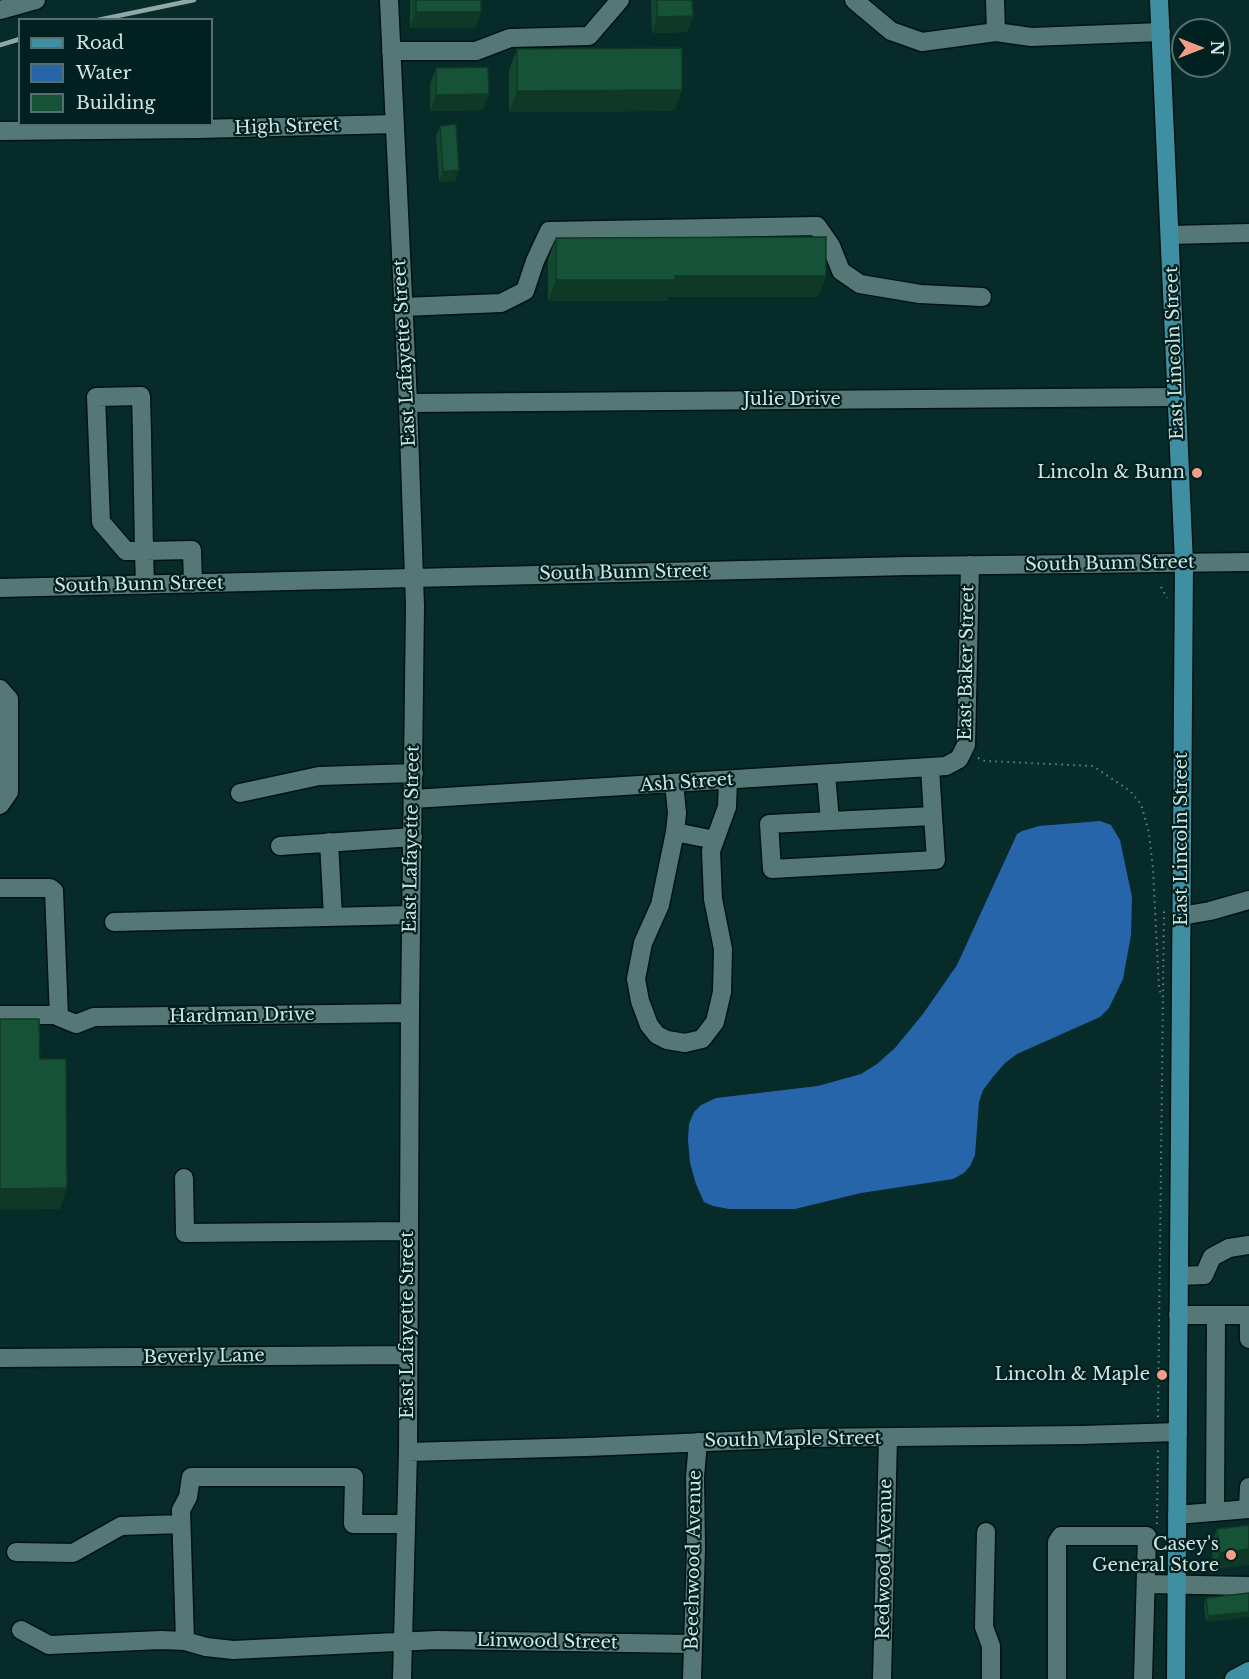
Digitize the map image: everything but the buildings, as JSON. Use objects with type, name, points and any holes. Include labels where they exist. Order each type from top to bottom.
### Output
[{"type":"main road","name":"East Lincoln Street","points":[[1159,0],[1184,563],[1176,1679]]},
{"type":"main road","points":[[1234,1679],[1249,1671]]},
{"type":"street","points":[[0,10],[36,0]]},
{"type":"street","name":"East Lafayette Street","points":[[389,0],[415,578],[408,1452],[402,1679]]},
{"type":"street","points":[[391,51],[476,51],[510,38],[589,36],[620,0]]},
{"type":"street","points":[[854,0],[891,31],[922,42],[996,32],[1031,37],[1161,32]]},
{"type":"street","points":[[995,0],[996,32]]},
{"type":"street","name":"High Street","points":[[0,131],[395,124]]},
{"type":"street","points":[[403,307],[501,303],[525,291],[535,261],[549,231],[817,226],[831,246],[842,271],[860,284],[920,294],[982,297]]},
{"type":"street","points":[[1170,235],[1249,233]]},
{"type":"street","points":[[145,585],[144,551],[141,396],[96,397],[101,522],[126,551],[144,551],[192,550],[193,584]]},
{"type":"street","name":"Julie Drive","points":[[408,403],[1177,397]]},
{"type":"street","name":"South Bunn Street","points":[[0,588],[970,565],[1249,562]]},
{"type":"street","name":"East Baker Street","points":[[962,755],[970,565]]},
{"type":"street","points":[[0,688],[9,699],[9,792],[0,805]]},
{"type":"street","name":"Ash Street","points":[[413,799],[930,768],[946,766],[962,755]]},
{"type":"street","points":[[930,768],[936,860],[772,869],[769,824],[933,816]]},
{"type":"street","points":[[240,793],[319,776],[414,773]]},
{"type":"street","points":[[826,774],[830,821]]},
{"type":"street","points":[[674,783],[677,813],[675,832],[660,904],[643,943],[636,979],[640,1001],[649,1025],[657,1035],[667,1040],[685,1043],[702,1039],[715,1022],[722,992],[723,949],[713,900],[711,850],[727,807],[728,780]]},
{"type":"street","points":[[675,832],[716,840]]},
{"type":"street","points":[[280,846],[413,837]]},
{"type":"street","points":[[329,842],[333,917]]},
{"type":"street","points":[[0,888],[50,888],[54,891],[58,1015],[0,1014]]},
{"type":"street","points":[[1181,916],[1249,900]]},
{"type":"street","points":[[114,922],[411,915]]},
{"type":"street","name":"Hardman Drive","points":[[58,1015],[76,1024],[94,1017],[410,1013]]},
{"type":"street","points":[[183,1178],[185,1233],[408,1231]]},
{"type":"street","points":[[1179,1275],[1204,1275],[1212,1257],[1229,1248],[1249,1245]]},
{"type":"street","points":[[1178,1315],[1249,1315],[1249,1339]]},
{"type":"street","points":[[1215,1511],[1216,1315]]},
{"type":"street","name":"Beverly Lane","points":[[0,1359],[408,1355]]},
{"type":"street","name":"South Maple Street","points":[[408,1452],[803,1438],[1178,1431]]},
{"type":"street","name":"Redwood Avenue","points":[[882,1679],[888,1438]]},
{"type":"street","name":"Beechwood Avenue","points":[[692,1679],[696,1548],[695,1477],[698,1442]]},
{"type":"street","points":[[185,1641],[181,1510],[188,1497],[191,1477],[354,1477],[353,1524],[405,1524]]},
{"type":"street","points":[[1177,1515],[1249,1509],[1249,1487]]},
{"type":"street","points":[[16,1552],[73,1553],[121,1526],[181,1524]]},
{"type":"street","points":[[986,1532],[984,1626],[991,1646],[991,1679]]},
{"type":"street","points":[[1057,1679],[1057,1542],[1061,1536],[1147,1536],[1143,1679]]},
{"type":"street","points":[[1147,1584],[1249,1586]]},
{"type":"street","name":"Linwood Street","points":[[21,1630],[49,1645],[161,1640],[185,1641],[206,1647],[233,1650],[437,1640],[692,1644]]},
{"type":"path","points":[[1161,587],[1168,600]]},
{"type":"path","points":[[962,755],[985,761],[1093,766],[1130,791],[1141,804],[1151,845],[1159,988],[1163,1000]]},
{"type":"path","name":"East Lincoln Street","points":[[1157,1526],[1164,906]]},
{"type":"water","points":[[1100,821],[1111,825],[1120,840],[1132,897],[1131,935],[1123,979],[1109,1008],[1100,1017],[1017,1054],[1005,1063],[993,1077],[983,1090],[979,1102],[975,1155],[964,1173],[953,1179],[861,1193],[795,1209],[729,1209],[704,1202],[690,1163],[688,1140],[689,1124],[694,1112],[701,1105],[716,1098],[818,1086],[861,1074],[877,1064],[895,1048],[923,1014],[957,965],[1017,834],[1039,826]]},
{"type":"railway","points":[[108,18],[194,0]]},
{"type":"railway","points":[[0,45],[18,40]]},
{"type":"place","name":"Lincoln & Bunn","points":[[1197,473]]},
{"type":"place","name":"Lincoln & Maple","points":[[1162,1375]]},
{"type":"place","name":"Casey's General Store","points":[[1231,1555]]}]
